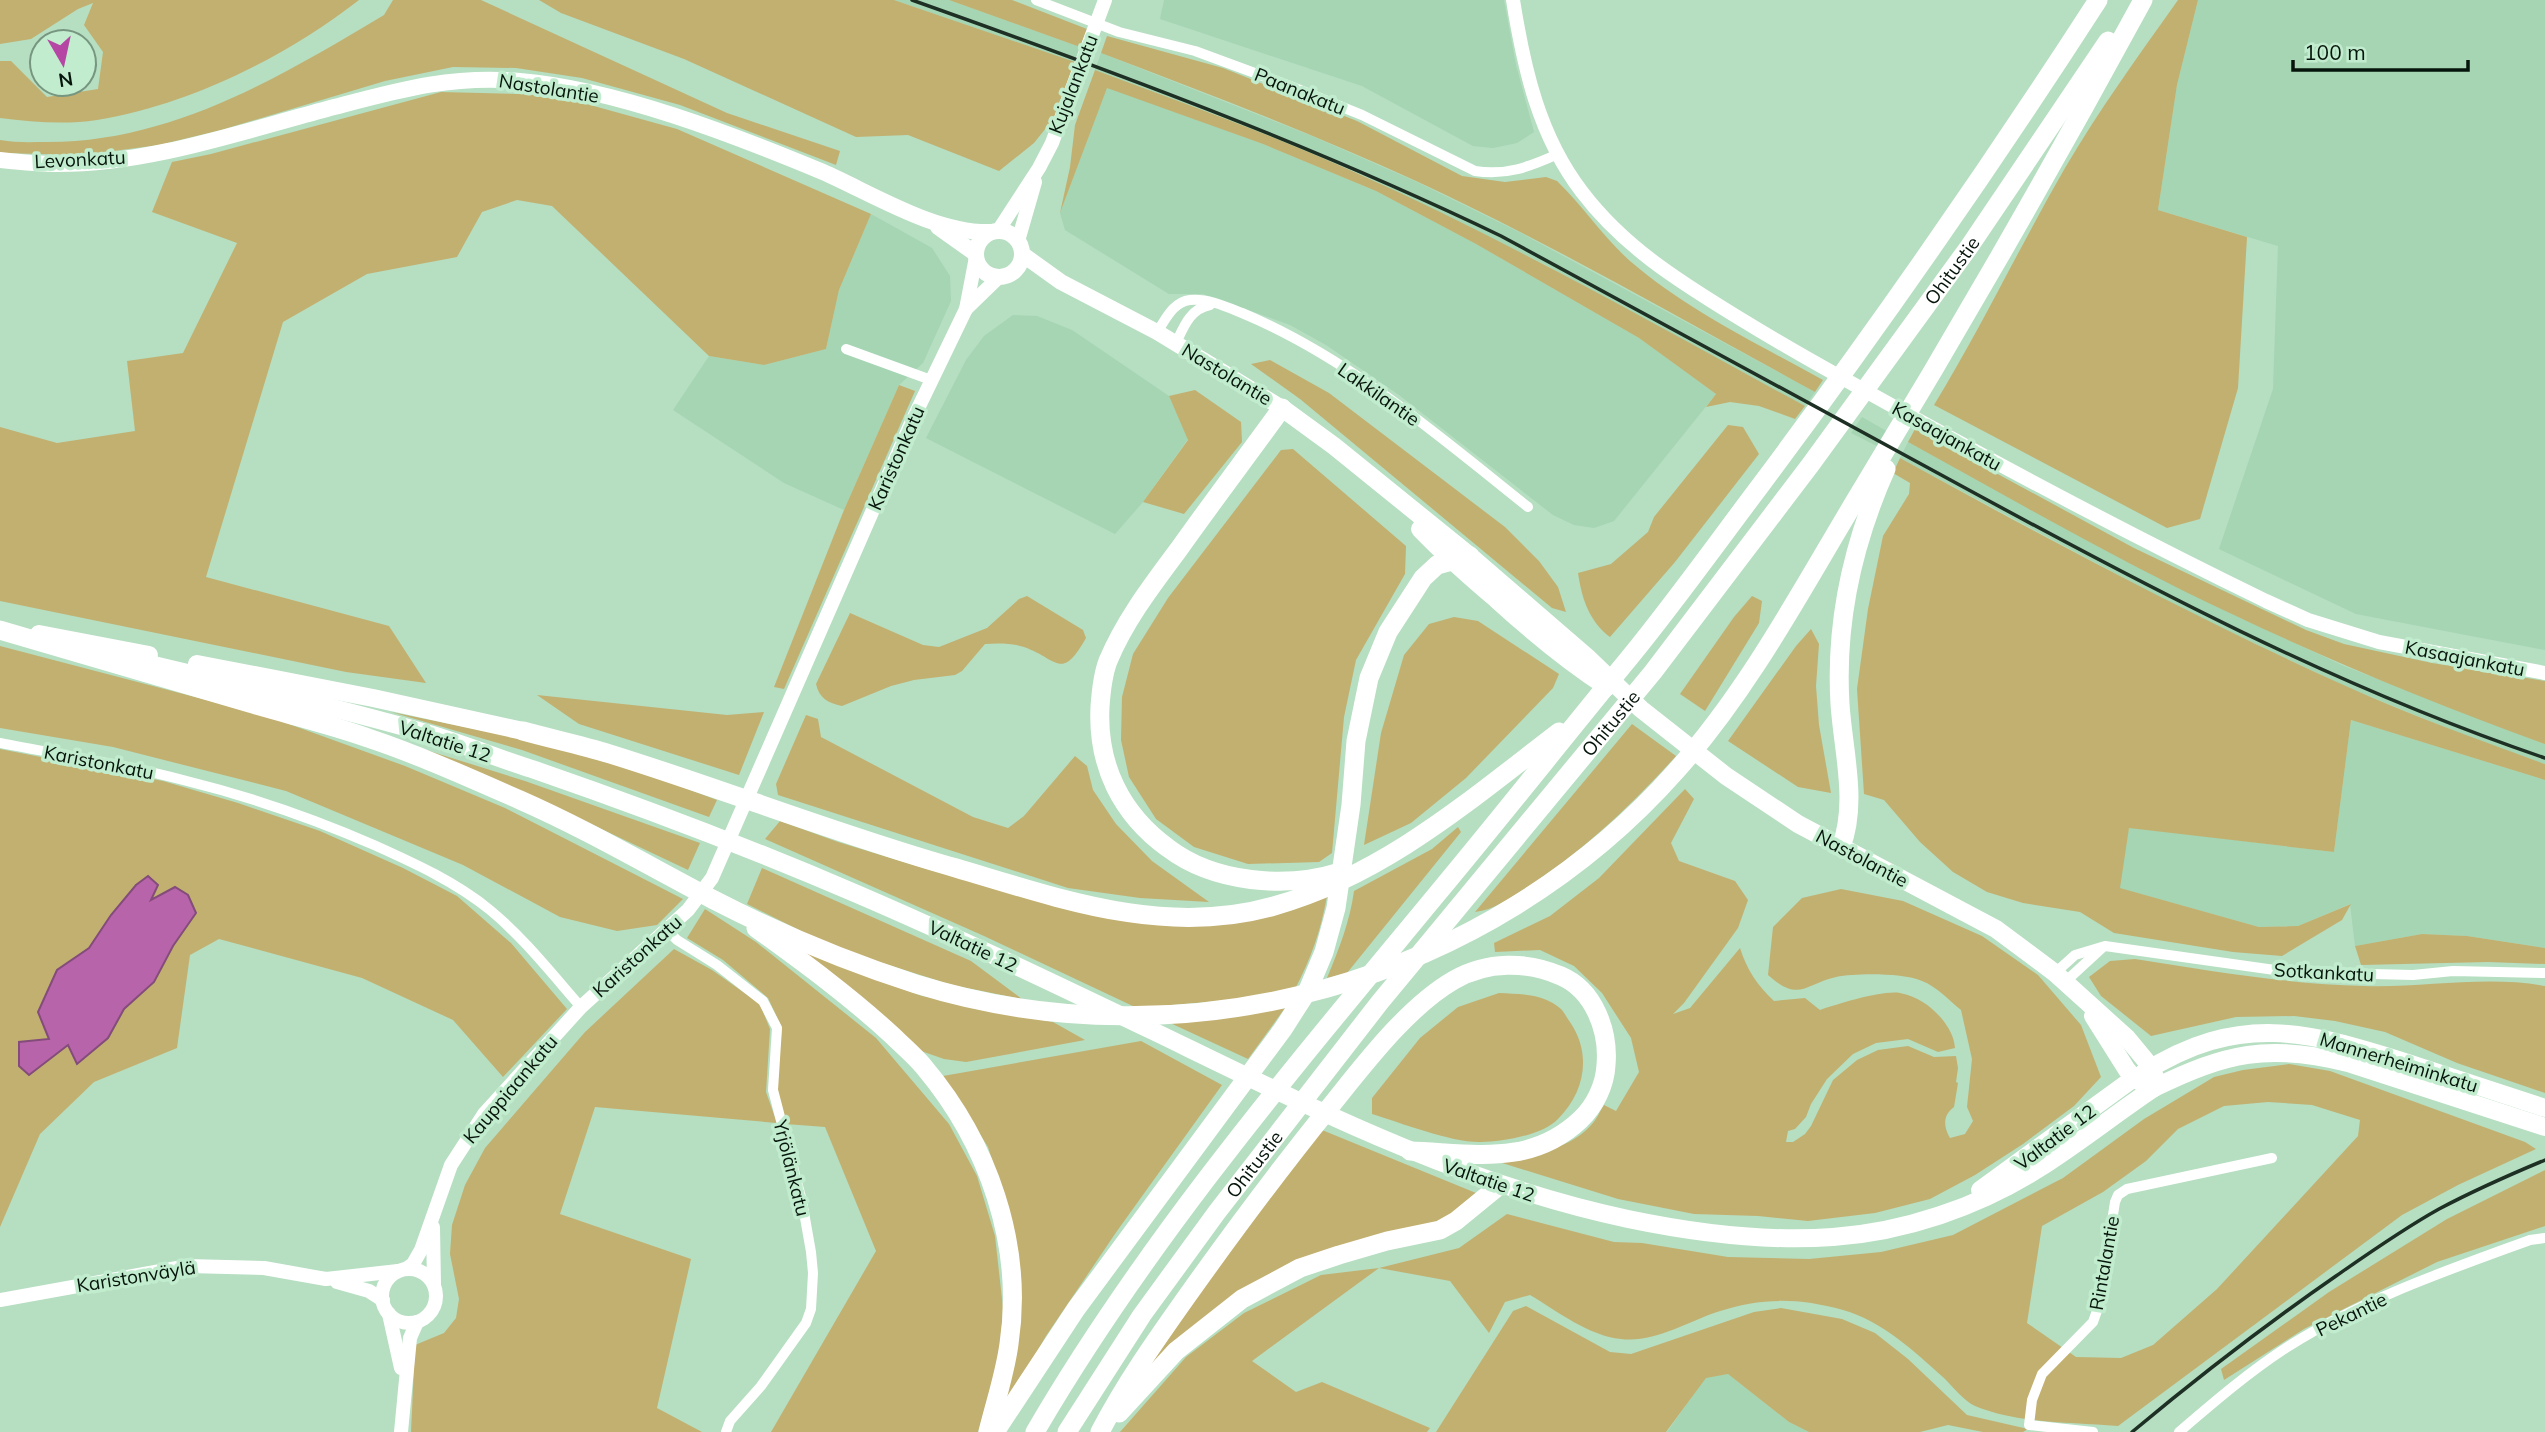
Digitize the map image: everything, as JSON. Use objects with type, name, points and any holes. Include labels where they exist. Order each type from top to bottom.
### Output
[{"type":"highway","name":"Ohitustie","points":[[1035,1432],[1115,1304],[1193,1197],[1351,996],[1438,894],[1631,656],[1786,452],[1870,338],[2098,0]]},
{"type":"highway","name":"Ohitustie","points":[[1067,1432],[1142,1315],[1217,1212],[1380,1002],[1653,672],[1894,353],[2137,0]]},
{"type":"highway","points":[[0,628],[368,738],[525,802],[718,901],[852,961],[921,985],[1020,1008],[1074,1015],[1174,1015],[1303,996],[1401,965],[1469,933],[1524,902],[1603,844],[1677,771],[1722,716],[1868,493],[1932,373],[2143,0]]},
{"type":"highway","points":[[1282,408],[1161,573],[1127,625],[1107,663],[1101,694],[1100,721],[1103,754],[1112,785],[1129,812],[1148,834],[1199,867],[1231,876],[1306,888]]},
{"type":"highway","points":[[1841,847],[1848,821],[1849,793],[1840,702],[1840,629],[1868,493]]},
{"type":"highway","points":[[995,1432],[1076,1309],[1283,1029],[1308,990],[1324,952],[1336,908],[1351,806],[1356,741],[1369,678],[1388,632],[1423,578],[1437,565],[1460,558]]},
{"type":"highway","points":[[523,731],[608,754],[895,851],[1043,894],[1143,915],[1176,919],[1238,915],[1306,888],[1328,876],[1385,858],[1472,800],[1585,711]]},
{"type":"highway","points":[[718,901],[795,957],[895,1038],[923,1065],[953,1103],[973,1141],[991,1178],[1011,1260],[1009,1343],[988,1432]]},
{"type":"highway","points":[[1101,1432],[1120,1394],[1155,1341],[1280,1169],[1363,1067],[1426,999],[1455,979],[1481,969],[1511,965],[1543,969],[1565,978],[1582,991],[1601,1022],[1606,1039],[1606,1074],[1598,1098],[1565,1134],[1545,1145],[1518,1153],[1486,1156],[1410,1152]]},
{"type":"highway","points":[[1101,1432],[1176,1351],[1242,1299],[1300,1268],[1387,1241],[1440,1230],[1456,1221],[1500,1185]]},
{"type":"main road","name":"Nastolantie","points":[[161,152],[411,87],[458,80],[523,81],[603,96],[662,113],[799,163],[924,218],[978,233],[995,232]]},
{"type":"main road","name":"Levonkatu","points":[[0,160],[58,164],[106,161],[161,152]]},
{"type":"main road","name":"Nastolantie","points":[[924,218],[976,256]]},
{"type":"main road","points":[[995,232],[1009,233],[1020,247],[1019,266],[1007,275],[987,274],[978,264],[976,256],[979,243],[995,232]]},
{"type":"main road","name":"Nastolantie","points":[[1020,247],[1061,282],[1157,332],[1282,408],[1334,446],[1460,558],[1587,657],[1641,709],[1726,776],[1798,824],[1996,929],[2060,978],[2127,1038],[2151,1067]]},
{"type":"main road","name":"Nastolantie","points":[[1007,275],[1061,282]]},
{"type":"main road","points":[[0,628],[373,698],[523,731]]},
{"type":"main road","name":"Valtatie 12","points":[[0,628],[409,728],[691,825],[990,953],[1229,1069],[1410,1152],[1500,1185],[1565,1205],[1670,1228],[1763,1238],[1840,1237],[1875,1232],[1939,1215],[1998,1192],[2039,1168],[2119,1112]]},
{"type":"main road","name":"Nastolantie","points":[[2084,1001],[2117,1056],[2134,1078],[2154,1088]]},
{"type":"main road","name":"Mannerheiminkatu","points":[[2134,1078],[2179,1051],[2220,1039],[2262,1033],[2303,1034],[2364,1049],[2545,1108]]},
{"type":"main road","name":"Mannerheiminkatu","points":[[2119,1112],[2154,1088],[2195,1068],[2245,1054],[2292,1052],[2347,1063],[2537,1125]]},
{"type":"main road","points":[[2151,1067],[2155,1077],[2154,1088]]},
{"type":"main road","name":"Valtatie 12","points":[[1939,1215],[2015,1167],[2134,1078]]},
{"type":"street","name":"Paanakatu","points":[[1036,0],[1119,32],[1195,51],[1278,82],[1362,115],[1475,171],[1511,173],[1529,168],[1558,154]]},
{"type":"street","name":"Kujalankatu","points":[[995,232],[1039,167],[1062,121],[1105,0]]},
{"type":"street","name":"Kasaajankatu","points":[[1513,0],[1529,83],[1558,154],[1581,191],[1618,233],[1675,279],[1792,350],[1953,440],[2204,571],[2308,620],[2379,642],[2545,673]]},
{"type":"street","name":"Kujalankatu","points":[[1020,247],[1039,167]]},
{"type":"street","name":"Karistonkatu","points":[[0,743],[171,777],[259,802],[343,832],[417,864],[489,910],[529,948],[581,1007],[688,909],[712,878],[931,380],[966,309],[976,256]]},
{"type":"street","name":"Karistonkatu","points":[[966,309],[1007,275]]},
{"type":"street","name":"Lakkilantie","points":[[1157,332],[1178,304],[1189,300],[1216,304],[1283,330],[1382,394],[1528,507]]},
{"type":"street","points":[[1176,343],[1189,317],[1199,307],[1216,304]]},
{"type":"street","points":[[846,349],[931,380]]},
{"type":"street","name":"Yrjölänkatu","points":[[666,929],[677,940],[717,964],[763,1000],[777,1028],[773,1090],[802,1201],[811,1252],[811,1309],[806,1323],[761,1386],[730,1421],[726,1432]]},
{"type":"street","name":"Sotkankatu","points":[[2060,978],[2105,946],[2289,972],[2413,975],[2453,971],[2545,973]]},
{"type":"street","name":"Kauppiaankatu","points":[[402,1270],[418,1257],[451,1165],[484,1114],[581,1007]]},
{"type":"street","name":"Rintalantie","points":[[2093,1432],[2029,1425],[2032,1400],[2042,1374],[2093,1322],[2099,1305],[2115,1202],[2119,1195],[2127,1189],[2272,1158]]},
{"type":"street","points":[[389,1314],[402,1322],[416,1322],[432,1311],[436,1294],[433,1215]]},
{"type":"street","name":"Pekantie","points":[[2179,1432],[2228,1391],[2289,1346],[2345,1315],[2427,1279],[2530,1240],[2545,1238]]},
{"type":"street","name":"Karistonväylä","points":[[0,1300],[188,1266],[264,1268],[326,1279],[384,1275],[402,1270]]},
{"type":"street","points":[[404,1387],[389,1314],[383,1300],[385,1283],[402,1270],[423,1272],[434,1285]]},
{"type":"street","points":[[326,1279],[369,1291],[383,1300]]},
{"type":"street","points":[[401,1432],[410,1339],[416,1322]]},
{"type":"shaded area","points":[[0,0],[359,0],[300,41],[235,76],[166,103],[85,122],[36,122],[0,118],[0,61],[11,61],[28,78],[28,98],[98,98],[103,52],[98,45],[98,28],[86,28],[84,25],[93,3],[48,28],[28,28],[28,39],[0,44]]},
{"type":"shaded area","points":[[393,0],[481,0],[727,113],[840,151],[836,165],[680,105],[582,78],[516,68],[453,67],[385,81],[221,130],[159,145],[83,155],[0,153],[0,140],[48,142],[94,139],[138,131],[224,102],[305,61],[384,15]]},
{"type":"shaded area","points":[[539,0],[894,0],[1075,62],[1054,118],[1034,143],[999,171],[908,135],[856,137],[684,59],[561,13]]},
{"type":"shaded area","points":[[894,0],[949,0],[1080,47],[1075,62]]},
{"type":"shaded area","points":[[949,0],[1012,0],[1087,29],[1080,47]]},
{"type":"shaded area","points":[[1164,0],[1504,0],[1516,65],[1534,132],[1517,143],[1493,148],[1473,146],[1362,86],[1160,19]]},
{"type":"shaded area","points":[[2178,0],[2198,0],[2177,85],[2158,210],[2247,237],[2238,388],[2200,519],[2167,528],[1934,405],[2078,146]]},
{"type":"shaded area","points":[[2198,0],[2545,0],[2545,650],[2356,614],[2219,549],[2273,389],[2278,246],[2158,210],[2177,85]]},
{"type":"shaded area","points":[[1107,36],[1223,68],[1357,121],[1462,176],[1505,182],[1546,177],[1557,181],[1620,252],[1652,279],[1724,325],[1823,380],[1815,392],[1567,256],[1467,205],[1260,114],[1101,53]]},
{"type":"shaded area","points":[[1101,53],[1312,136],[1417,182],[1519,232],[1815,392],[1805,406],[1542,263],[1352,170],[1095,70]]},
{"type":"shaded area","points":[[1095,70],[1288,144],[1410,198],[1581,284],[1805,406],[1795,419],[1759,406],[1730,402],[1706,407],[1716,394],[1639,338],[1476,244],[1376,191],[1263,144],[1107,88],[1060,213],[1070,167],[1075,125]]},
{"type":"shaded area","points":[[1107,87],[1263,144],[1376,191],[1476,244],[1639,338],[1716,394],[1614,521],[1594,528],[1574,525],[1553,515],[1399,395],[1326,345],[1290,325],[1203,294],[1169,294],[1065,230],[1060,213]]},
{"type":"shaded area","points":[[441,92],[554,95],[677,129],[871,214],[839,290],[826,349],[764,365],[709,356],[552,206],[517,200],[482,212],[457,257],[367,274],[283,322],[206,577],[389,626],[426,683],[346,672],[0,601],[0,427],[57,443],[135,431],[127,361],[183,353],[237,243],[152,212],[172,162]]},
{"type":"shaded area","points":[[871,214],[932,248],[950,276],[951,301],[923,363],[899,385],[844,510],[784,483],[673,410],[709,356],[764,365],[826,349],[839,290]]},
{"type":"shaded area","points":[[1013,315],[1037,316],[1072,330],[1169,396],[1188,439],[1143,502],[1115,534],[926,438],[966,360],[984,336]]},
{"type":"shaded area","points":[[1270,360],[1329,393],[1505,527],[1539,561],[1558,587],[1566,612],[1552,608],[1300,399],[1251,364]]},
{"type":"shaded area","points":[[899,385],[915,391],[784,689],[774,687],[844,510]]},
{"type":"shaded area","points":[[1195,390],[1241,422],[1242,442],[1184,514],[1143,502],[1188,440],[1169,396]]},
{"type":"shaded area","points":[[1862,417],[1888,432],[1879,447],[1851,433]]},
{"type":"shaded area","points":[[1728,425],[1743,427],[1759,454],[1675,562],[1610,637],[1597,624],[1588,609],[1578,573],[1611,564],[1648,532],[1654,517]]},
{"type":"shaded area","points":[[1915,429],[2134,548],[2306,630],[2344,644],[2432,663],[2545,681],[2545,744],[2350,668],[2194,596],[1908,442]]},
{"type":"shaded area","points":[[1908,442],[2092,543],[2234,615],[2344,666],[2545,744],[2545,764],[2469,737],[2349,688],[2182,609],[1900,458]]},
{"type":"shaded area","points":[[1293,449],[1406,546],[1405,574],[1356,660],[1344,717],[1332,853],[1319,862],[1248,864],[1194,847],[1156,819],[1129,777],[1121,740],[1122,697],[1133,654],[1168,598],[1281,450]]},
{"type":"shaded area","points":[[1900,458],[2234,634],[2396,708],[2545,764],[2545,780],[2351,720],[2334,852],[2129,828],[2120,888],[2259,927],[2298,926],[2351,904],[2342,920],[2282,956],[2233,952],[2114,933],[2080,912],[2023,903],[1987,892],[1953,872],[1920,842],[1884,800],[1864,794],[1857,689],[1868,609],[1883,536],[1909,494],[1910,483],[1893,473]]},
{"type":"shaded area","points":[[1027,596],[1083,630],[1086,638],[1071,660],[1058,664],[1020,646],[985,644],[962,671],[955,675],[891,686],[842,706],[825,699],[817,689],[816,684],[850,613],[923,645],[939,647],[987,628],[1019,599]]},
{"type":"shaded area","points":[[1752,596],[1762,601],[1759,623],[1705,711],[1680,694]]},
{"type":"shaded area","points":[[1454,617],[1478,621],[1559,674],[1553,688],[1466,778],[1411,823],[1364,845],[1381,733],[1404,655],[1429,624]]},
{"type":"shaded area","points":[[1811,629],[1819,644],[1816,686],[1819,725],[1831,793],[1798,787],[1728,741]]},
{"type":"shaded area","points":[[0,646],[264,715],[405,766],[505,808],[683,899],[657,925],[617,931],[560,917],[463,865],[286,791],[113,747],[0,728]]},
{"type":"shaded area","points":[[537,695],[727,715],[764,712],[739,775],[579,724]]},
{"type":"shaded area","points":[[391,712],[558,746],[621,764],[717,800],[709,817],[522,750]]},
{"type":"shaded area","points":[[806,715],[818,719],[821,737],[973,817],[1008,828],[1024,816],[1075,756],[1087,766],[1093,790],[1116,824],[1152,861],[1209,902],[1140,898],[1068,888],[778,795],[776,784]]},
{"type":"shaded area","points":[[2351,720],[2545,780],[2545,948],[2467,936],[2422,934],[2355,946],[2350,904],[2298,926],[2259,927],[2119,888],[2129,827],[2334,852]]},
{"type":"shaded area","points":[[1632,724],[1676,756],[1623,811],[1585,845],[1501,903],[1475,912]]},
{"type":"shaded area","points":[[404,743],[525,781],[700,843],[688,870],[538,799]]},
{"type":"shaded area","points":[[0,749],[163,781],[238,803],[320,831],[403,868],[457,896],[511,943],[567,1009],[503,1077],[453,1020],[362,978],[219,939],[190,955],[177,1048],[94,1082],[40,1134],[0,1227]]},
{"type":"shaded area","points":[[1685,789],[1694,799],[1671,843],[1679,861],[1735,881],[1748,900],[1738,928],[1684,1003],[1673,1014],[1690,1008],[1740,948],[1753,977],[1774,1001],[1805,998],[1820,1010],[1872,995],[1906,994],[1933,1010],[1947,1026],[1954,1040],[1955,1048],[1938,1052],[1908,1039],[1876,1043],[1853,1054],[1827,1079],[1806,1117],[1795,1129],[1788,1131],[1786,1142],[1793,1142],[1805,1134],[1833,1080],[1857,1060],[1878,1050],[1908,1046],[1934,1057],[1956,1056],[1958,1083],[1954,1107],[1945,1121],[1950,1138],[1965,1134],[1973,1121],[1967,1107],[1972,1059],[1961,1010],[1938,990],[1914,978],[1867,974],[1836,977],[1795,990],[1787,988],[1768,975],[1773,927],[1802,898],[1841,889],[1903,901],[1982,936],[2038,975],[2081,1025],[2101,1077],[2074,1106],[1975,1175],[1930,1199],[1875,1213],[1808,1221],[1694,1214],[1618,1199],[1499,1162],[1536,1154],[1573,1140],[1592,1124],[1604,1105],[1616,1111],[1639,1072],[1631,1038],[1602,993],[1574,966],[1540,950],[1495,952],[1494,943],[1550,916],[1599,878]]},
{"type":"shaded area","points":[[780,821],[930,870],[1128,921],[1327,896],[1315,944],[1295,989],[1242,999],[1137,1008],[984,936],[765,839]]},
{"type":"shaded area","points":[[1458,827],[1461,832],[1347,973],[1327,978],[1347,924],[1354,891],[1432,849]]},
{"type":"shaded area","points":[[762,868],[971,961],[1022,999],[952,985],[835,948],[747,904]]},
{"type":"shaded area","points":[[148,876],[158,885],[151,900],[175,887],[188,895],[196,913],[173,946],[154,982],[124,1009],[108,1038],[77,1064],[68,1045],[29,1075],[19,1066],[19,1042],[49,1039],[38,1012],[57,970],[89,948],[111,915],[136,885]]},
{"type":"shaded area","points":[[705,909],[756,942],[876,1038],[949,1124],[977,1176],[995,1236],[1003,1308],[1000,1355],[978,1432],[771,1432],[876,1251],[825,1127],[786,1124],[776,1088],[782,1028],[768,998],[723,960],[687,938]]},
{"type":"shaded area","points":[[2422,934],[2467,936],[2545,948],[2545,964],[2488,962],[2361,965],[2355,946]]},
{"type":"shaded area","points":[[786,939],[852,971],[922,996],[1053,1022],[1085,1040],[966,1062],[944,1059],[921,1051]]},
{"type":"shaded area","points":[[674,949],[712,970],[760,1004],[770,1029],[766,1092],[777,1123],[595,1107],[560,1214],[691,1259],[657,1408],[702,1432],[411,1432],[415,1345],[444,1333],[456,1318],[459,1299],[450,1254],[452,1225],[465,1185],[485,1148],[585,1032]]},
{"type":"shaded area","points":[[2135,959],[2249,976],[2335,985],[2500,982],[2545,986],[2545,1093],[2457,1063],[2385,1032],[2335,1021],[2294,1016],[2236,1017],[2151,1036],[2101,996],[2089,977],[2110,961]]},
{"type":"shaded area","points":[[1499,993],[1547,1000],[1561,1009],[1577,1034],[1583,1060],[1582,1072],[1574,1097],[1558,1119],[1533,1133],[1500,1141],[1481,1142],[1442,1136],[1372,1114],[1372,1098],[1420,1038],[1458,1007]]},
{"type":"shaded area","points":[[1285,1008],[1248,1059],[1168,1022],[1227,1017]]},
{"type":"shaded area","points":[[1141,1041],[1222,1085],[1117,1231],[1046,1336],[1002,1414],[1010,1218],[988,1147],[943,1076]]},
{"type":"shaded area","points":[[2289,1064],[2330,1071],[2525,1142],[2536,1149],[2458,1185],[2402,1215],[2118,1426],[2027,1419],[1975,1406],[1884,1329],[1857,1315],[1827,1306],[1795,1301],[1749,1304],[1717,1312],[1658,1335],[1621,1339],[1585,1328],[1530,1295],[1505,1302],[1489,1333],[1450,1281],[1379,1268],[1459,1248],[1507,1214],[1614,1242],[1642,1243],[1728,1257],[1809,1259],[1881,1252],[1953,1235],[2063,1178],[2144,1119],[2214,1077]],"holes":[[[2268,1102],[2312,1105],[2360,1120],[2358,1136],[2217,1289],[2153,1345],[2121,1358],[2076,1357],[2027,1323],[2042,1226],[2103,1192],[2146,1161],[2178,1129],[2224,1106]]]},
{"type":"shaded area","points":[[1322,1130],[1476,1193],[1438,1225],[1320,1255],[1138,1383],[1221,1262]]},
{"type":"shaded area","points":[[2545,1170],[2545,1226],[2437,1262],[2304,1329],[2224,1380],[2221,1369],[2329,1292],[2447,1219]]},
{"type":"shaded area","points":[[1379,1268],[1252,1361],[1296,1392],[1322,1382],[1430,1428],[1427,1432],[1120,1432],[1186,1357],[1244,1313],[1321,1275]]},
{"type":"shaded area","points":[[1526,1306],[1610,1352],[1631,1354],[1754,1312],[1781,1308],[1842,1319],[1875,1333],[1908,1359],[1967,1415],[2028,1429],[2023,1432],[1983,1432],[1948,1425],[1920,1432],[1809,1432],[1789,1422],[1728,1374],[1706,1378],[1666,1432],[1436,1432],[1513,1311]]},
{"type":"shaded area","points":[[1728,1374],[1789,1422],[1809,1432],[1667,1432],[1706,1377]]},
{"type":"railway","points":[[912,0],[1210,110],[1429,202],[1501,236],[2018,517],[2239,631],[2390,699],[2545,758]]},
{"type":"railway","points":[[2132,1432],[2258,1332],[2386,1241],[2452,1202],[2545,1160]]}]
